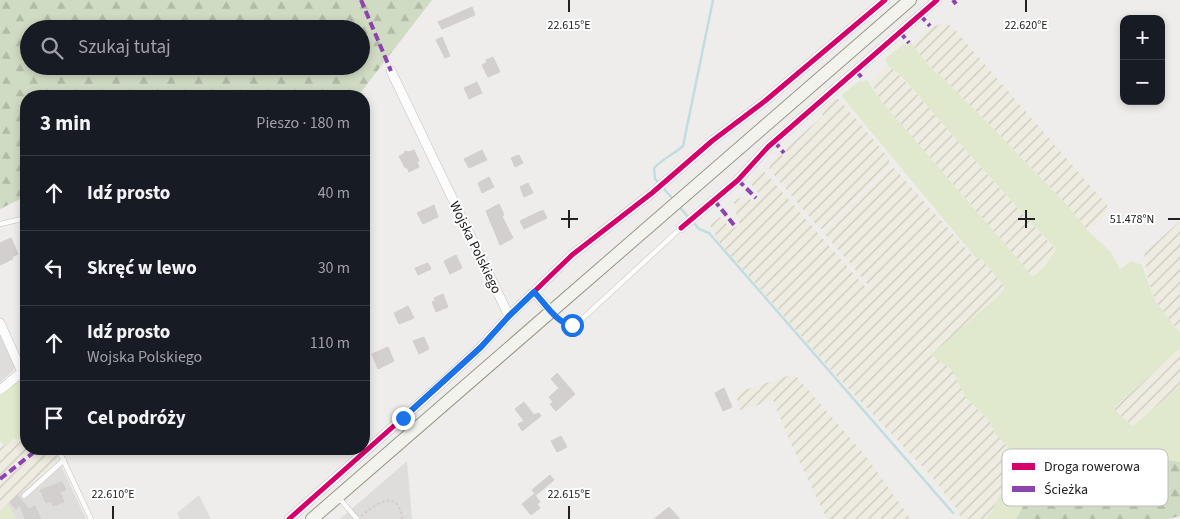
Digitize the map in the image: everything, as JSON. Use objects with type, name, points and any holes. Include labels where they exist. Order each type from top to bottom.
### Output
[{"type":"main road","points":[[312,519],[910,0]]},
{"type":"street","points":[[370,448],[481,347],[509,316],[572,255],[652,193],[712,141],[765,101],[885,0]]},
{"type":"street","points":[[681,228],[738,180],[774,141],[936,0]]},
{"type":"street","name":"Wojska Polskiego","points":[[391,70],[509,316]]},
{"type":"street","points":[[534,292],[551,311]]},
{"type":"street","points":[[0,323],[20,368]]},
{"type":"street","points":[[0,390],[20,374]]},
{"type":"street","points":[[289,519],[362,455]]},
{"type":"lane","points":[[0,224],[20,219]]},
{"type":"lane","points":[[551,311],[565,324],[572,325],[581,320],[681,228]]},
{"type":"lane","points":[[61,455],[91,519]]},
{"type":"lane","points":[[24,496],[64,460]]},
{"type":"lane","points":[[338,497],[358,519]]},
{"type":"path","points":[[358,519],[380,502],[390,501],[398,505],[402,519]]},
{"type":"shaded area","points":[[945,22],[954,29],[1107,205],[1107,211],[1104,216],[1088,231],[1066,204],[986,121],[930,67],[913,46],[914,42],[930,28]]},
{"type":"shaded area","points":[[888,66],[913,90],[1056,250],[1053,256],[1045,263],[1042,270],[1034,276],[1030,275],[881,101],[870,81]]},
{"type":"shaded area","points":[[839,99],[888,157],[890,165],[822,229],[819,228],[769,169],[779,153],[783,156],[787,152],[785,149],[823,116],[821,109]]},
{"type":"shaded area","points":[[894,168],[971,254],[976,258],[982,259],[1004,286],[952,370],[966,398],[989,420],[995,433],[1010,449],[1002,449],[1002,493],[992,511],[985,519],[962,519],[933,478],[833,372],[720,243],[711,227],[711,224],[720,217],[732,229],[740,225],[734,202],[743,197],[757,202],[760,195],[750,183],[762,169],[866,288],[871,290],[823,232],[890,169]]},
{"type":"shaded area","points":[[1180,221],[1180,333],[1155,301],[1148,278],[1144,253]]},
{"type":"shaded area","points":[[0,331],[15,365],[13,371],[0,382]]},
{"type":"shaded area","points":[[1180,348],[1180,386],[1133,426],[1113,409]]},
{"type":"shaded area","points":[[794,374],[865,455],[911,519],[827,519],[791,444],[773,400],[741,411],[735,393]]},
{"type":"shaded area","points":[[20,438],[20,455],[26,455],[0,476],[0,449],[11,439]]},
{"type":"shaded area","points":[[35,455],[57,455],[56,463],[0,511],[0,483]]},
{"type":"shaded area","points":[[59,461],[86,519],[16,519],[8,504]]},
{"type":"shaded area","points":[[407,461],[412,519],[340,519]]},
{"type":"shaded area","points":[[199,495],[211,519],[180,519],[177,513]]},
{"type":"green space","points":[[0,0],[432,0],[363,90],[20,90],[20,199],[0,209]]},
{"type":"green space","points":[[905,43],[908,45],[911,43],[930,67],[986,121],[1066,204],[1088,231],[1111,252],[1120,269],[1131,261],[1142,265],[1155,301],[1180,333],[1180,348],[1113,409],[1133,426],[1180,386],[1180,462],[1168,460],[1168,449],[1010,449],[995,433],[989,420],[966,398],[952,370],[931,355],[997,297],[1004,289],[1004,286],[982,259],[976,258],[843,98],[842,94],[860,81],[867,80],[881,101],[1030,275],[1034,276],[1040,271],[1056,249],[905,81],[888,66],[885,59]]},
{"type":"green space","points":[[20,380],[20,439],[12,439],[4,446],[0,441],[0,393],[15,381]]},
{"type":"green space","points":[[1168,460],[1180,462],[1180,516],[1168,519],[1016,519],[1023,506],[1168,506]]},
{"type":"green space","points":[[1002,493],[1002,506],[1023,506],[1016,519],[985,519],[992,511]]},
{"type":"green space","points":[[8,504],[16,519],[0,519],[0,511]]},
{"type":"building","points":[[472,7],[475,15],[442,29],[438,22]]},
{"type":"building","points":[[442,37],[450,56],[445,58],[436,40]]},
{"type":"building","points":[[493,57],[500,72],[488,77],[482,65],[487,62],[486,60]]},
{"type":"building","points":[[477,82],[482,93],[469,99],[464,88]]},
{"type":"building","points":[[414,150],[419,161],[417,162],[419,167],[409,172],[399,156],[404,154],[405,151]]},
{"type":"building","points":[[482,150],[487,160],[469,168],[464,159]]},
{"type":"building","points":[[519,155],[523,163],[515,167],[511,158]]},
{"type":"building","points":[[489,177],[494,187],[482,193],[478,183]]},
{"type":"building","points":[[528,183],[533,193],[524,197],[520,187]]},
{"type":"building","points":[[499,204],[504,215],[502,216],[513,238],[500,245],[486,211]]},
{"type":"building","points":[[434,205],[438,217],[423,224],[417,213]]},
{"type":"building","points":[[543,210],[547,218],[524,229],[520,221]]},
{"type":"building","points":[[11,238],[18,254],[12,257],[13,259],[0,265],[0,243]]},
{"type":"building","points":[[456,255],[462,268],[450,274],[444,261]]},
{"type":"building","points":[[428,263],[431,269],[418,275],[415,268]]},
{"type":"building","points":[[443,294],[448,307],[436,312],[432,302],[435,301],[434,298]]},
{"type":"building","points":[[408,306],[414,318],[399,324],[394,313]]},
{"type":"building","points":[[424,337],[429,349],[419,354],[413,341]]},
{"type":"building","points":[[388,347],[394,361],[378,369],[372,354]]},
{"type":"building","points":[[557,373],[575,394],[556,411],[550,404],[553,402],[549,397],[559,388],[551,379]]},
{"type":"building","points":[[724,388],[732,407],[723,411],[715,393]]},
{"type":"building","points":[[524,402],[534,415],[539,413],[541,416],[522,431],[518,424],[524,421],[515,409]]},
{"type":"building","points":[[561,436],[567,447],[557,452],[551,441]]},
{"type":"building","points":[[550,475],[554,480],[536,495],[532,490]]},
{"type":"building","points":[[62,482],[66,490],[60,492],[64,502],[53,506],[51,501],[46,503],[40,490]]},
{"type":"building","points":[[534,494],[540,502],[537,504],[540,508],[531,515],[522,504]]},
{"type":"building","points":[[17,495],[29,509],[35,506],[41,519],[25,519],[20,505],[16,509],[10,502]]},
{"type":"building","points":[[669,507],[680,519],[654,519]]},
{"type":"waterway","points":[[673,199],[655,179],[654,168],[683,146],[713,0]]},
{"type":"waterway","points":[[678,205],[689,218]]},
{"type":"waterway","points":[[693,222],[699,229],[709,233],[953,513]]},
{"type":"marked path","points":[[361,0],[369,20]]},
{"type":"marked path","points":[[953,0],[956,4]]},
{"type":"marked path","points":[[920,15],[930,26]]},
{"type":"marked path","points":[[370,21],[391,71]]},
{"type":"marked path","points":[[900,32],[909,43]]},
{"type":"marked path","points":[[856,71],[864,80]]},
{"type":"marked path","points":[[774,141],[784,153]]},
{"type":"marked path","points":[[738,180],[756,198]]},
{"type":"marked path","points":[[714,200],[734,225]]},
{"type":"marked path","points":[[0,479],[30,455]]},
{"type":"cycle path","points":[[370,447],[481,347],[509,316],[572,255],[652,193],[712,141],[765,101],[885,0]]},
{"type":"cycle path","points":[[681,228],[738,180],[768,147],[937,0]]},
{"type":"cycle path","points":[[289,519],[361,455]]},
{"type":"route","points":[[403,418],[481,347],[534,292],[559,320],[565,324],[572,325]]}]
